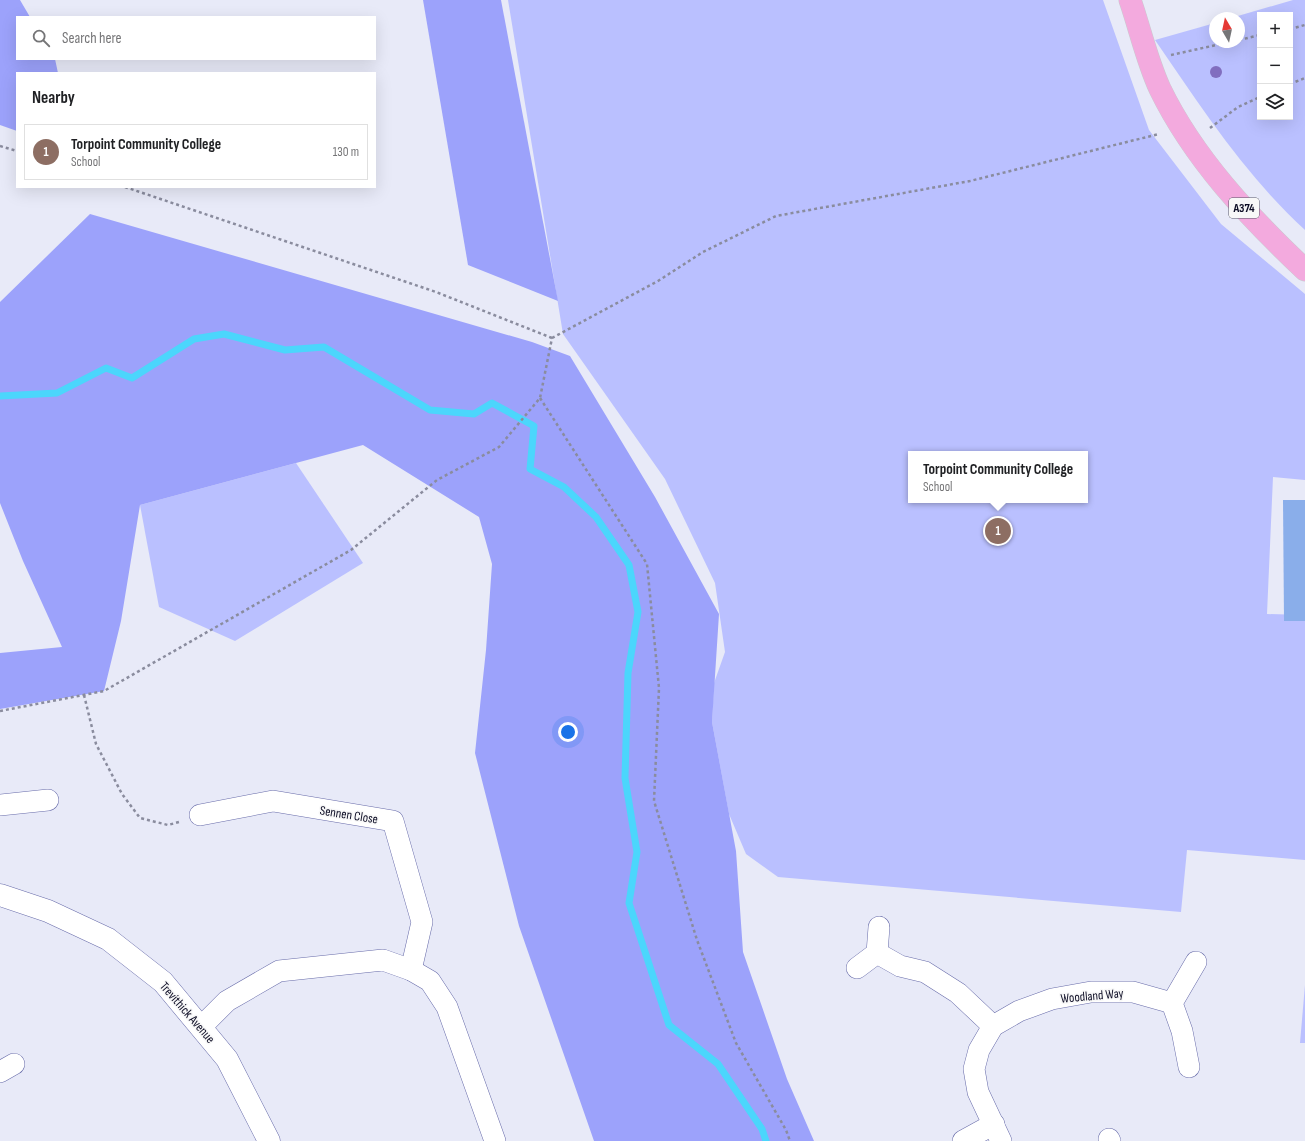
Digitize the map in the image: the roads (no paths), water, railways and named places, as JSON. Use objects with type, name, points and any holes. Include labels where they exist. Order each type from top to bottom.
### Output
[{"type":"main road","name":"A374","points":[[1130,0],[1160,89],[1186,134],[1223,185],[1266,232],[1305,270]]},
{"type":"street","points":[[0,805],[48,800]]},
{"type":"street","name":"Sennen Close","points":[[200,815],[273,801],[393,821],[422,922],[411,970]]},
{"type":"street","name":"Trevithick Avenue","points":[[0,895],[48,911],[108,939],[163,982],[202,1026],[227,1059],[269,1141]]},
{"type":"street","points":[[877,953],[878,926]]},
{"type":"street","points":[[857,968],[877,953]]},
{"type":"street","points":[[877,953],[900,966],[925,972],[958,993],[993,1026],[979,1050],[974,1069],[978,1092],[997,1133],[963,1141]]},
{"type":"street","points":[[202,1026],[227,1001],[279,971],[383,960],[411,970],[430,981],[447,1006],[495,1141]]},
{"type":"street","points":[[1189,1067],[1182,1031],[1172,1003],[1196,962]]},
{"type":"street","name":"Woodland Way","points":[[993,1026],[1020,1011],[1052,999],[1092,992],[1133,992],[1172,1003]]},
{"type":"waterway","points":[[0,396],[57,393],[106,368],[132,378],[194,339],[224,334],[285,350],[324,347],[430,410],[474,414],[492,403],[534,426],[530,469],[564,487],[596,517],[629,565],[638,612],[628,673],[625,778],[637,852],[629,903],[669,1025],[718,1064],[762,1129],[766,1141]]},
{"type":"place","name":"Torpoint Community College","points":[[998,531]]}]
